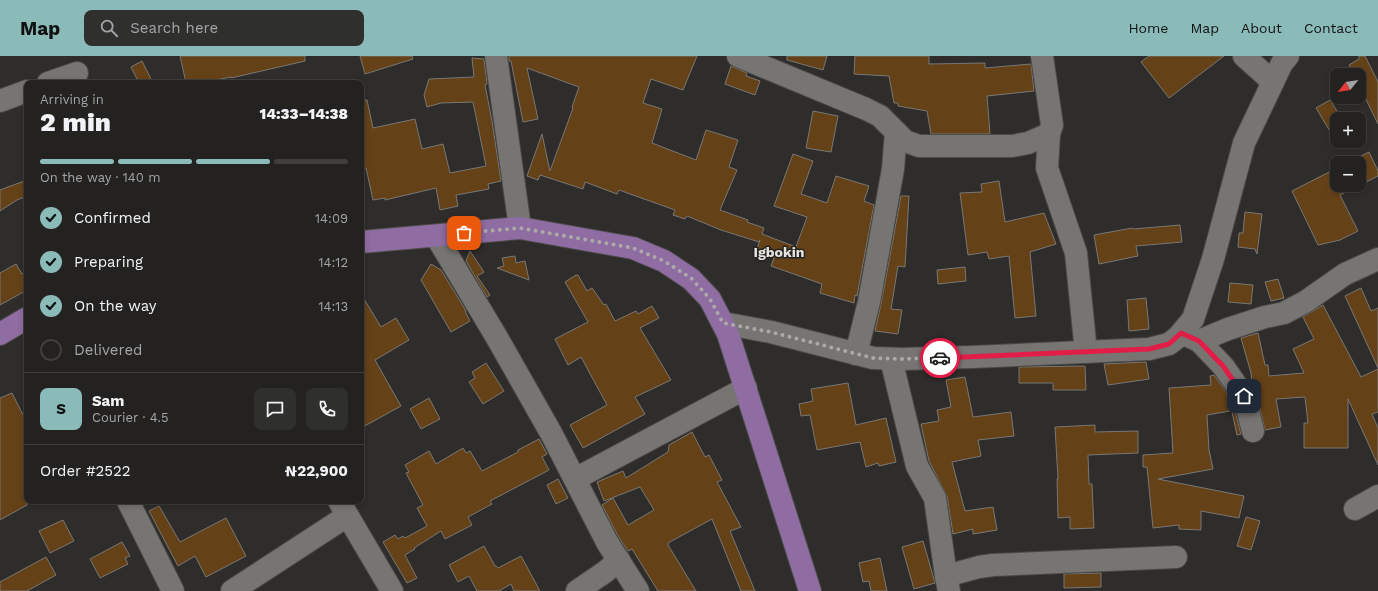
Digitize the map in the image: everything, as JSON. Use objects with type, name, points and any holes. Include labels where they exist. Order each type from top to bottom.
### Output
[{"type":"main road","points":[[364,242],[520,228],[633,248],[664,261],[691,278],[710,299],[728,334],[810,591]]},
{"type":"main road","points":[[0,334],[24,320]]},
{"type":"street","points":[[496,56],[520,228]]},
{"type":"street","points":[[738,56],[866,109],[880,116],[905,141],[919,146],[1012,146],[1040,139],[1049,134]]},
{"type":"street","points":[[1042,56],[1052,126],[1049,134],[1047,168],[1076,253],[1086,352]]},
{"type":"street","points":[[1244,56],[1273,82]]},
{"type":"street","points":[[1190,337],[1193,319],[1213,259],[1244,143],[1282,63],[1288,56]]},
{"type":"street","points":[[55,80],[76,71]]},
{"type":"street","points":[[0,101],[24,92]]},
{"type":"street","points":[[856,354],[869,302],[893,169],[896,132]]},
{"type":"street","points":[[1019,145],[1047,168]]},
{"type":"street","points":[[436,236],[551,432],[607,542],[638,591]]},
{"type":"street","points":[[723,323],[771,332],[873,358],[972,357],[1149,349],[1284,313],[1304,302],[1345,274],[1378,259]]},
{"type":"street","points":[[1190,337],[1223,366],[1244,396],[1253,431]]},
{"type":"street","points":[[891,359],[917,466],[935,498],[947,583],[993,565],[1176,557]]},
{"type":"street","points":[[575,479],[746,388]]},
{"type":"street","points":[[1355,509],[1378,496]]},
{"type":"street","points":[[130,504],[173,591]]},
{"type":"street","points":[[232,591],[343,508],[392,591]]},
{"type":"street","points":[[577,591],[605,572],[619,560]]},
{"type":"building","points":[[180,56],[305,56],[305,61],[231,78],[216,80],[185,80]]},
{"type":"building","points":[[360,56],[412,56],[413,59],[365,74]]},
{"type":"building","points":[[509,56],[697,56],[683,90],[651,79],[643,103],[662,109],[652,143],[696,160],[706,130],[738,140],[729,167],[737,170],[720,210],[748,220],[747,222],[764,228],[762,234],[796,247],[807,217],[774,206],[793,154],[813,161],[801,194],[827,203],[836,176],[869,186],[864,201],[874,205],[857,296],[855,295],[854,303],[820,293],[822,284],[771,266],[774,258],[756,252],[760,240],[759,242],[721,230],[687,216],[685,219],[673,215],[675,210],[619,190],[617,194],[585,182],[583,189],[540,175],[538,180],[527,176],[542,134],[550,171],[579,87],[527,68],[538,119],[523,122]]},
{"type":"building","points":[[787,56],[827,56],[823,70],[787,60]]},
{"type":"building","points":[[855,56],[929,56],[929,64],[985,63],[985,68],[1031,64],[1034,91],[987,96],[990,134],[931,134],[927,111],[898,106],[898,103],[894,103],[889,76],[854,74]]},
{"type":"building","points":[[1149,56],[1224,56],[1169,98],[1141,62]]},
{"type":"building","points":[[1359,56],[1365,56],[1378,82],[1378,124],[1366,99],[1366,68],[1350,68],[1349,65],[1359,59]]},
{"type":"building","points":[[472,58],[484,59],[487,84],[485,85],[501,181],[488,184],[489,189],[456,195],[458,206],[440,210],[436,188],[385,200],[385,198],[373,200],[366,168],[364,168],[364,100],[367,100],[373,128],[415,119],[422,149],[443,144],[450,173],[486,166],[473,102],[441,103],[427,107],[424,95],[429,79],[474,77]]},
{"type":"building","points":[[142,61],[152,80],[138,80],[131,67]]},
{"type":"building","points":[[731,66],[747,73],[746,76],[760,81],[755,95],[725,84]]},
{"type":"building","points":[[1330,100],[1330,104],[1333,104],[1338,112],[1330,112],[1330,131],[1316,108]]},
{"type":"building","points":[[813,111],[838,116],[831,152],[806,148]]},
{"type":"building","points":[[1369,152],[1378,171],[1378,176],[1366,182],[1366,156],[1361,156]]},
{"type":"building","points":[[1330,172],[1330,192],[1346,192],[1340,195],[1358,231],[1340,240],[1318,245],[1292,191]]},
{"type":"building","points":[[24,181],[24,197],[0,211],[0,190]]},
{"type":"building","points":[[999,181],[1005,222],[1044,213],[1056,244],[1030,252],[1036,316],[1015,318],[1009,256],[989,259],[987,252],[968,255],[960,193],[982,192],[981,184]]},
{"type":"building","points":[[901,196],[909,196],[905,267],[898,266],[891,309],[902,310],[898,334],[875,331]]},
{"type":"building","points":[[1245,212],[1262,214],[1257,254],[1255,249],[1238,247],[1239,233],[1243,233]]},
{"type":"building","points":[[1180,225],[1182,242],[1136,246],[1138,256],[1099,264],[1094,235],[1132,228]]},
{"type":"building","points":[[470,251],[484,272],[477,276],[490,295],[487,297],[466,261]]},
{"type":"building","points":[[515,256],[516,263],[525,261],[529,280],[497,268],[504,266],[502,258]]},
{"type":"building","points":[[16,264],[22,274],[24,273],[24,292],[0,305],[0,273]]},
{"type":"building","points":[[431,264],[441,270],[466,311],[470,321],[451,332],[421,280]]},
{"type":"building","points":[[965,267],[966,281],[938,284],[937,270]]},
{"type":"building","points":[[578,275],[587,291],[592,288],[604,305],[606,304],[615,321],[636,311],[638,314],[652,306],[659,318],[640,328],[671,380],[635,397],[645,414],[583,448],[570,425],[607,405],[581,357],[568,365],[555,339],[588,322],[565,282]]},
{"type":"building","points":[[1278,279],[1284,298],[1271,301],[1265,282]]},
{"type":"building","points":[[1230,283],[1253,285],[1251,304],[1228,302]]},
{"type":"building","points":[[1361,288],[1371,311],[1378,308],[1378,368],[1345,296]]},
{"type":"building","points":[[1146,298],[1149,329],[1129,331],[1127,300]]},
{"type":"building","points":[[364,299],[381,327],[396,318],[409,340],[375,360],[401,406],[364,426]]},
{"type":"building","points":[[1323,305],[1361,377],[1378,369],[1378,412],[1372,414],[1378,428],[1378,465],[1348,399],[1348,448],[1304,448],[1304,423],[1308,423],[1305,397],[1276,399],[1281,427],[1265,430],[1256,393],[1252,385],[1251,373],[1241,338],[1258,333],[1265,365],[1268,365],[1269,376],[1304,373],[1293,349],[1314,339],[1303,317]]},
{"type":"building","points":[[1146,362],[1149,379],[1108,385],[1104,364]]},
{"type":"building","points":[[486,363],[504,391],[483,404],[469,382],[475,378],[472,372]]},
{"type":"building","points":[[1085,366],[1086,390],[1053,390],[1053,383],[1019,383],[1019,367]]},
{"type":"building","points":[[1214,375],[1227,393],[1230,411],[1207,415],[1209,450],[1213,469],[1158,479],[1244,496],[1239,518],[1201,511],[1201,530],[1179,529],[1179,525],[1153,528],[1147,467],[1143,467],[1143,455],[1173,453],[1169,388],[1211,385],[1210,376]]},
{"type":"building","points":[[965,377],[973,417],[1011,412],[1014,436],[978,440],[981,456],[952,462],[965,511],[993,507],[997,530],[973,534],[973,529],[953,534],[947,496],[929,461],[921,424],[939,421],[937,410],[951,407],[946,380]]},
{"type":"building","points":[[848,383],[856,425],[886,418],[896,462],[879,466],[878,463],[866,467],[860,442],[817,450],[810,415],[801,416],[799,404],[813,401],[811,389]]},
{"type":"building","points":[[12,393],[24,414],[24,504],[27,505],[0,520],[0,398]]},
{"type":"building","points":[[429,398],[440,419],[421,429],[410,409]]},
{"type":"building","points":[[1235,411],[1241,434],[1237,435],[1232,412]]},
{"type":"building","points":[[1095,425],[1095,432],[1138,431],[1138,453],[1088,455],[1089,484],[1092,484],[1094,528],[1070,529],[1070,517],[1058,518],[1058,479],[1055,427]]},
{"type":"building","points":[[692,432],[705,457],[709,455],[722,480],[717,482],[741,527],[730,531],[755,591],[741,591],[712,519],[668,543],[696,591],[658,591],[632,549],[628,551],[618,536],[602,505],[613,498],[628,525],[654,510],[640,487],[604,501],[597,482],[623,471],[626,478],[668,452],[669,445]]},
{"type":"building","points":[[539,439],[547,454],[542,457],[549,470],[490,501],[492,504],[468,517],[472,525],[445,539],[441,531],[405,555],[417,578],[407,583],[383,542],[395,535],[398,539],[403,536],[405,538],[427,526],[417,508],[423,505],[406,473],[409,472],[405,465],[429,451],[436,464],[463,448],[466,453],[470,451],[482,471]]},
{"type":"building","points":[[558,479],[568,498],[556,504],[547,485]]},
{"type":"building","points":[[159,506],[180,542],[226,518],[246,556],[206,577],[195,556],[178,566],[149,511]]},
{"type":"building","points":[[1246,517],[1260,521],[1251,550],[1237,546]]},
{"type":"building","points":[[63,520],[74,541],[50,553],[39,531]]},
{"type":"building","points":[[923,541],[935,583],[914,589],[902,547]]},
{"type":"building","points":[[122,542],[130,556],[125,558],[128,564],[100,578],[90,559]]},
{"type":"building","points":[[484,546],[495,566],[498,568],[521,556],[540,591],[514,591],[511,584],[499,591],[477,591],[469,576],[458,582],[449,565]]},
{"type":"building","points":[[46,557],[56,575],[27,591],[0,591],[0,582]]},
{"type":"building","points":[[880,558],[887,591],[871,591],[869,581],[863,582],[859,563]]},
{"type":"building","points":[[1101,573],[1101,587],[1064,588],[1064,574]]},
{"type":"way so far","points":[[464,233],[520,228],[633,248],[664,261],[691,278],[710,299],[723,323],[771,332],[873,358],[940,358]]},
{"type":"district","name":"Igbokin","points":[[779,252]]},
{"type":"route","points":[[940,358],[1149,349],[1169,344],[1181,333],[1199,341],[1223,366],[1244,396]]}]
